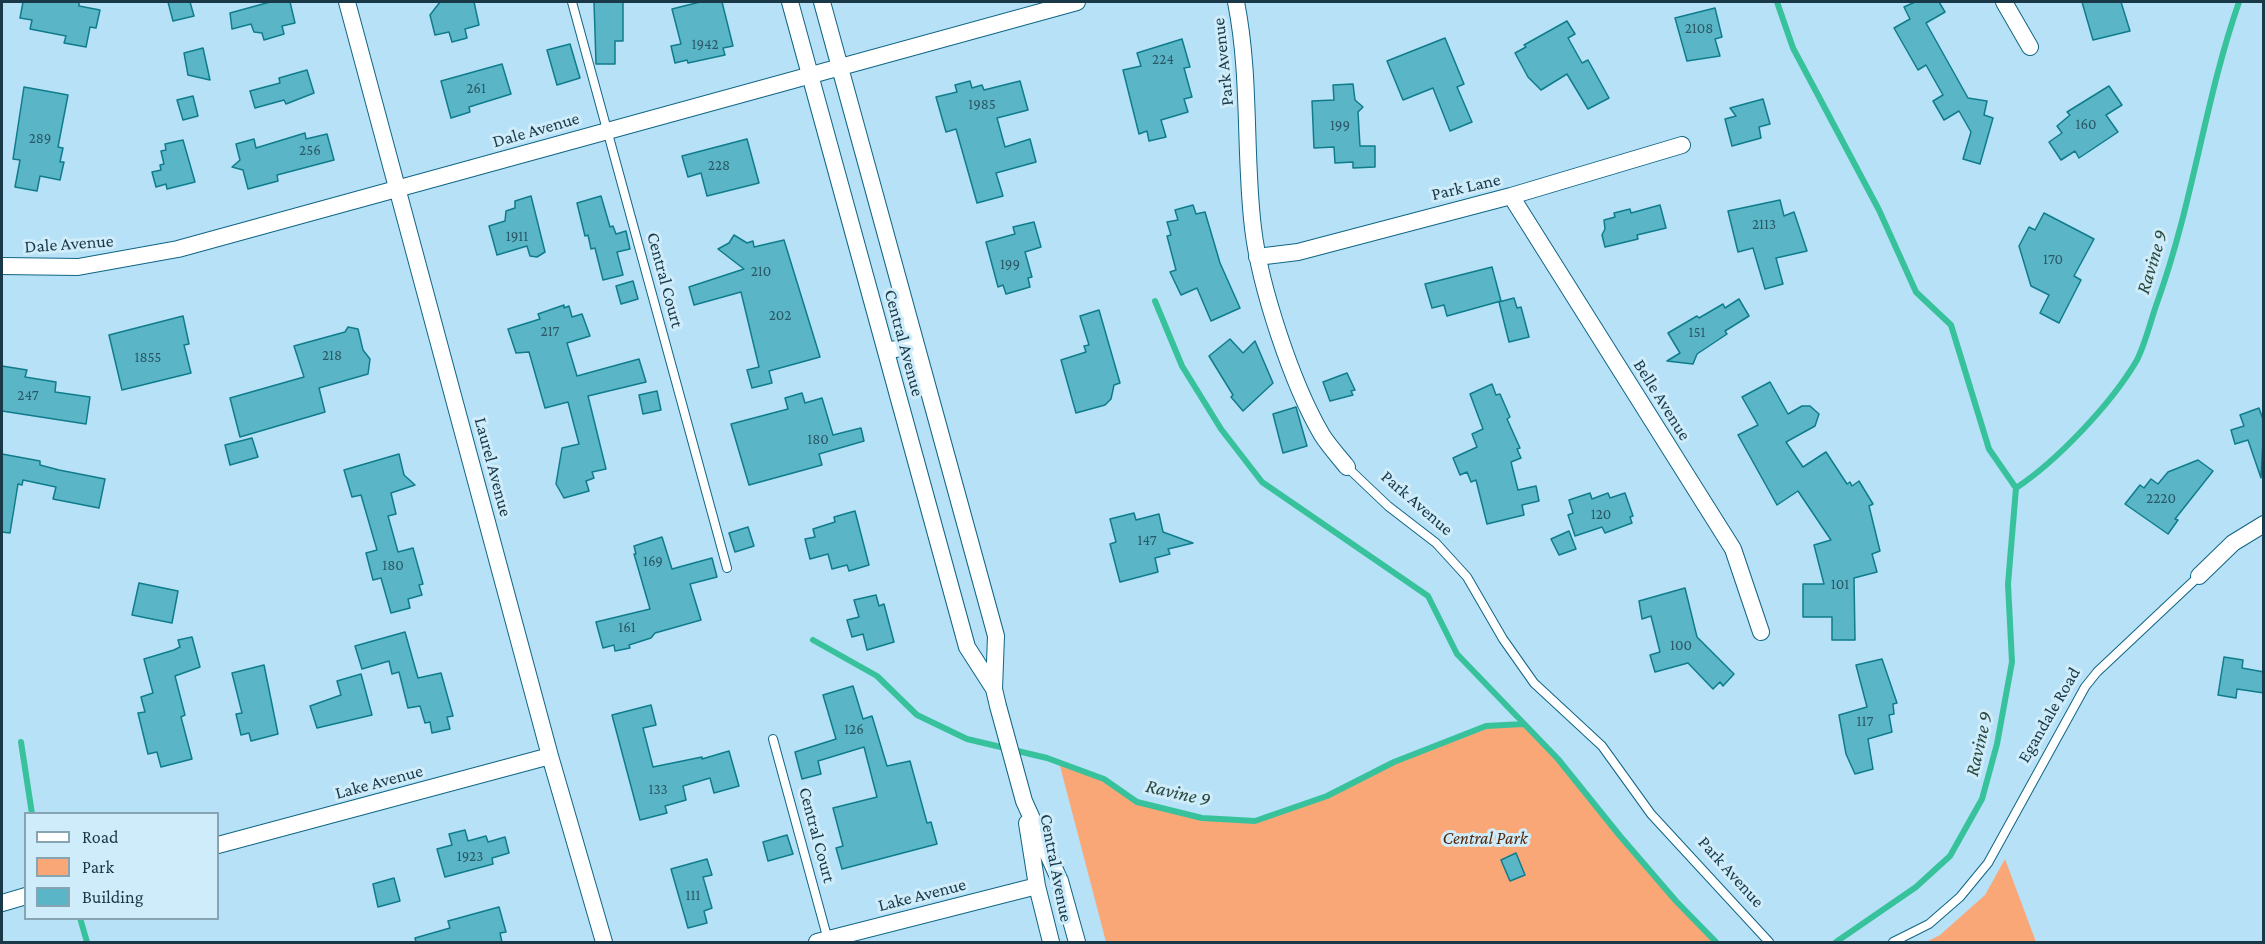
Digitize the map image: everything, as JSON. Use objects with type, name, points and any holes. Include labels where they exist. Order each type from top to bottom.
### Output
[{"type":"street","name":"Laurel Avenue","points":[[347,2],[550,756],[604,942]]},
{"type":"street","name":"Central Avenue","points":[[790,2],[967,647],[994,689]]},
{"type":"street","name":"Central Avenue","points":[[822,2],[996,636],[994,689],[1022,795],[1037,886],[1051,942]]},
{"type":"street","name":"Dale Avenue","points":[[2,266],[78,267],[189,246],[1077,2]]},
{"type":"street","name":"Park Avenue","points":[[1236,2],[1247,77],[1253,226],[1261,276],[1295,375],[1322,435],[1347,468]]},
{"type":"street","points":[[2004,2],[2030,47]]},
{"type":"street","name":"Park Lane","points":[[1257,257],[1298,252],[1511,196],[1682,145]]},
{"type":"street","name":"Belle Avenue","points":[[1511,196],[1733,549],[1761,632]]},
{"type":"street","points":[[886,351],[916,345]]},
{"type":"street","name":"Egandale Road","points":[[2199,576],[2233,543],[2264,524]]},
{"type":"street","name":"Lake Avenue","points":[[219,845],[550,756]]},
{"type":"street","name":"Central Avenue","points":[[1022,795],[1060,881],[1077,942]]},
{"type":"street","name":"Lake Avenue","points":[[823,941],[1037,886]]},
{"type":"street","points":[[2,903],[24,897]]},
{"type":"lane","name":"Central Court","points":[[572,2],[727,567]]},
{"type":"lane","name":"Park Avenue","points":[[1347,468],[1388,506],[1436,543],[1467,577],[1503,639],[1534,683],[1602,746],[1651,814],[1768,942]]},
{"type":"lane","name":"Egandale Road","points":[[1893,942],[1929,924],[1960,897],[1988,863],[2085,687],[2097,672],[2199,576]]},
{"type":"lane","name":"Central Court","points":[[774,739],[823,941]]},
{"type":"green space","name":"Central Park","points":[[1523,724],[1561,765],[1631,850],[1716,942],[1106,942],[1059,762],[1104,779],[1137,802],[1202,818],[1255,821],[1326,796],[1394,762],[1486,726]]},
{"type":"green space","points":[[2005,859],[2036,942],[1926,942],[1940,935],[1985,895]]},
{"type":"building","points":[[23,2],[79,2],[79,6],[100,10],[96,28],[90,27],[86,47],[64,43],[66,36],[30,29],[32,20],[20,18]]},
{"type":"building","points":[[168,2],[190,2],[194,16],[173,21]]},
{"type":"building","points":[[270,2],[290,2],[295,23],[282,26],[284,34],[264,40],[262,33],[254,32],[251,24],[232,29],[230,13]]},
{"type":"building","points":[[440,2],[474,2],[479,25],[465,29],[467,38],[452,42],[449,32],[435,35],[430,15]]},
{"type":"building","points":[[594,2],[623,2],[623,41],[615,41],[615,64],[596,64]]},
{"type":"building","points":[[700,2],[722,2],[733,46],[723,48],[725,55],[688,63],[687,60],[675,63],[671,46],[681,44],[672,9]]},
{"type":"building","points":[[1915,2],[1939,2],[1945,12],[1926,23],[1968,98],[1987,101],[1984,115],[1993,118],[1980,164],[1963,159],[1971,132],[1959,111],[1944,120],[1933,101],[1943,95],[1926,65],[1918,70],[1894,28],[1910,19],[1904,7]]},
{"type":"building","points":[[2082,2],[2121,2],[2130,31],[2093,40]]},
{"type":"building","points":[[1715,8],[1722,37],[1715,39],[1720,56],[1687,61],[1675,18]]},
{"type":"building","points":[[1567,21],[1575,34],[1568,38],[1582,63],[1588,60],[1609,98],[1588,109],[1567,74],[1541,90],[1528,77],[1515,53],[1526,47],[1524,45]]},
{"type":"building","points":[[1445,38],[1464,84],[1457,87],[1472,122],[1450,131],[1433,88],[1403,100],[1387,61]]},
{"type":"building","points":[[1182,39],[1190,67],[1184,68],[1192,97],[1184,99],[1188,112],[1161,120],[1166,137],[1149,141],[1147,131],[1139,134],[1123,70],[1141,66],[1137,53]]},
{"type":"building","points":[[570,44],[580,78],[557,85],[547,50]]},
{"type":"building","points":[[203,48],[210,80],[188,75],[184,53]]},
{"type":"building","points":[[502,64],[511,94],[469,107],[470,112],[451,118],[441,81]]},
{"type":"building","points":[[307,70],[314,93],[286,104],[284,100],[255,108],[250,91],[280,83],[279,78]]},
{"type":"building","points":[[970,81],[972,88],[982,85],[984,90],[1020,81],[1028,110],[997,118],[1005,147],[1030,139],[1036,162],[996,173],[1003,196],[977,203],[956,129],[946,132],[936,97],[957,92],[955,85]]},
{"type":"building","points":[[1353,84],[1355,100],[1363,107],[1358,112],[1360,146],[1375,146],[1375,167],[1353,168],[1353,162],[1335,163],[1334,147],[1314,148],[1312,101],[1334,100],[1333,85]]},
{"type":"building","points":[[2109,86],[2122,105],[2106,115],[2118,132],[2079,158],[2075,151],[2061,160],[2049,142],[2062,133],[2057,126],[2070,115],[2067,112]]},
{"type":"building","points":[[24,87],[68,95],[58,147],[63,148],[60,162],[64,162],[60,180],[40,176],[37,191],[15,187],[20,160],[13,159]]},
{"type":"building","points":[[193,96],[198,116],[183,120],[177,100]]},
{"type":"building","points":[[1763,99],[1770,124],[1759,127],[1761,138],[1732,146],[1725,119],[1736,116],[1730,108]]},
{"type":"building","points":[[305,133],[306,139],[327,134],[334,160],[277,175],[278,181],[248,189],[243,170],[232,167],[240,160],[236,144],[254,139],[256,148]]},
{"type":"building","points":[[747,139],[759,183],[707,196],[701,173],[688,177],[682,156]]},
{"type":"building","points":[[183,140],[195,182],[167,189],[166,184],[156,187],[152,172],[161,170],[160,165],[164,164],[161,151],[166,150],[165,144]]},
{"type":"building","points":[[531,196],[545,252],[537,257],[530,256],[527,246],[497,255],[489,226],[505,221],[506,211],[515,208],[515,201]]},
{"type":"building","points":[[601,196],[610,227],[613,226],[616,234],[626,231],[630,249],[617,252],[623,275],[603,280],[595,248],[591,249],[588,235],[585,236],[577,203]]},
{"type":"building","points":[[1780,200],[1784,216],[1794,212],[1807,251],[1776,258],[1783,284],[1765,289],[1753,248],[1738,252],[1728,211]]},
{"type":"building","points":[[1193,205],[1196,214],[1205,212],[1220,263],[1240,308],[1211,321],[1197,288],[1181,295],[1170,272],[1176,270],[1167,236],[1171,235],[1167,222],[1178,220],[1175,210]]},
{"type":"building","points":[[1660,205],[1666,228],[1637,235],[1638,239],[1605,247],[1602,235],[1605,229],[1604,220],[1615,217],[1614,213],[1630,209],[1631,213]]},
{"type":"building","points":[[2044,213],[2094,239],[2074,276],[2081,280],[2059,323],[2040,313],[2049,295],[2031,286],[2019,246],[2029,227],[2035,230]]},
{"type":"building","points":[[1034,222],[1041,247],[1025,252],[1032,277],[1028,278],[1030,287],[1006,294],[1003,285],[998,287],[986,242],[1015,234],[1013,227]]},
{"type":"building","points":[[734,235],[747,243],[753,241],[754,247],[784,240],[820,357],[769,371],[772,383],[752,388],[747,370],[759,367],[741,292],[694,305],[689,287],[744,269],[718,249],[729,243]]},
{"type":"building","points":[[1492,267],[1501,301],[1447,316],[1444,305],[1432,308],[1425,284]]},
{"type":"building","points":[[633,281],[638,299],[621,304],[616,286]]},
{"type":"building","points":[[1514,298],[1517,308],[1521,307],[1529,337],[1509,342],[1499,302]]},
{"type":"building","points":[[1739,299],[1749,316],[1725,331],[1727,334],[1697,354],[1693,364],[1667,361],[1680,353],[1668,333],[1697,316],[1699,318],[1723,304],[1725,308]]},
{"type":"building","points":[[564,305],[564,308],[569,306],[572,317],[582,314],[590,336],[567,343],[577,376],[639,359],[646,382],[588,396],[606,469],[592,472],[594,478],[586,481],[589,491],[564,498],[556,484],[562,448],[579,444],[568,402],[545,408],[529,352],[516,353],[508,329],[540,319],[538,314]]},
{"type":"building","points":[[1099,310],[1120,383],[1114,385],[1111,399],[1105,405],[1076,413],[1061,360],[1086,352],[1084,346],[1089,345],[1080,316]]},
{"type":"building","points":[[183,316],[189,344],[184,345],[191,373],[122,390],[109,335]]},
{"type":"building","points":[[348,327],[358,329],[363,350],[370,359],[368,374],[319,388],[325,412],[240,437],[230,398],[304,377],[294,346],[345,332]]},
{"type":"building","points":[[1230,339],[1243,353],[1255,341],[1273,383],[1243,411],[1231,397],[1233,395],[1209,356]]},
{"type":"building","points":[[2,366],[27,370],[25,377],[56,382],[55,392],[90,397],[86,424],[2,411]]},
{"type":"building","points":[[1347,373],[1355,390],[1351,391],[1353,395],[1330,401],[1323,382]]},
{"type":"building","points":[[1770,382],[1788,414],[1802,406],[1810,406],[1819,414],[1815,426],[1786,442],[1803,467],[1826,452],[1847,484],[1850,482],[1852,486],[1859,481],[1873,504],[1869,506],[1880,551],[1872,554],[1877,572],[1854,578],[1855,640],[1832,640],[1832,617],[1803,617],[1803,584],[1824,584],[1814,545],[1831,540],[1798,491],[1777,505],[1738,435],[1758,425],[1742,397]]},
{"type":"building","points":[[1492,384],[1496,395],[1500,394],[1510,417],[1507,419],[1520,448],[1517,449],[1521,458],[1511,462],[1518,490],[1536,486],[1539,501],[1522,505],[1524,515],[1487,524],[1476,480],[1471,482],[1467,472],[1460,475],[1453,458],[1477,447],[1472,434],[1483,429],[1470,394]]},
{"type":"building","points":[[657,391],[661,410],[643,414],[639,395]]},
{"type":"building","points":[[802,393],[805,403],[822,398],[833,435],[861,428],[864,441],[819,454],[822,465],[749,485],[731,424],[788,409],[785,398]]},
{"type":"building","points":[[1296,407],[1307,446],[1283,453],[1273,414]]},
{"type":"building","points":[[2259,408],[2264,422],[2261,478],[2248,440],[2235,444],[2231,430],[2244,426],[2240,415]]},
{"type":"building","points":[[252,438],[258,457],[230,465],[225,445]]},
{"type":"building","points":[[2,454],[40,461],[40,465],[105,479],[99,508],[53,499],[56,487],[23,480],[22,485],[18,484],[10,533],[2,532]]},
{"type":"building","points":[[399,454],[404,475],[415,485],[391,493],[396,514],[388,516],[398,552],[413,548],[423,584],[419,585],[422,595],[408,599],[410,608],[391,613],[381,578],[373,580],[366,553],[377,550],[361,495],[352,497],[344,470]]},
{"type":"building","points":[[2198,460],[2213,471],[2175,519],[2178,520],[2168,534],[2125,504],[2140,485],[2144,488],[2151,479],[2158,484],[2168,472]]},
{"type":"building","points":[[1590,493],[1592,499],[1608,493],[1610,498],[1625,493],[1633,516],[1630,517],[1632,523],[1605,533],[1602,527],[1575,536],[1568,515],[1573,513],[1569,500]]},
{"type":"building","points":[[855,511],[869,565],[849,571],[847,565],[832,569],[828,554],[810,559],[805,539],[815,537],[813,529],[835,522],[834,517]]},
{"type":"building","points":[[1134,513],[1136,520],[1159,514],[1163,532],[1193,543],[1168,549],[1170,554],[1155,558],[1158,572],[1120,582],[1110,544],[1116,542],[1110,519]]},
{"type":"building","points":[[748,527],[754,546],[735,552],[729,533]]},
{"type":"building","points":[[1569,531],[1576,549],[1559,555],[1551,539]]},
{"type":"building","points":[[662,537],[672,569],[712,558],[717,577],[690,584],[701,620],[655,633],[651,638],[629,645],[630,648],[615,651],[614,645],[603,648],[596,622],[650,609],[634,554],[636,554],[634,546]]},
{"type":"building","points":[[139,583],[178,591],[172,623],[132,615]]},
{"type":"building","points":[[1685,588],[1697,637],[1734,674],[1723,686],[1720,682],[1713,689],[1688,663],[1655,672],[1650,655],[1660,652],[1651,616],[1642,619],[1639,601]]},
{"type":"building","points":[[876,595],[879,606],[884,604],[894,642],[867,650],[863,634],[852,637],[847,620],[859,617],[854,600]]},
{"type":"building","points":[[405,632],[418,678],[441,673],[453,716],[447,717],[450,729],[432,733],[430,722],[425,723],[420,706],[408,708],[399,672],[392,674],[389,661],[362,669],[355,646]]},
{"type":"building","points":[[192,637],[200,667],[175,676],[185,715],[181,717],[192,759],[161,767],[157,752],[148,754],[138,713],[145,712],[141,697],[153,693],[144,659],[174,650],[180,647],[178,640]]},
{"type":"building","points":[[2224,657],[2243,660],[2242,668],[2264,672],[2264,693],[2237,689],[2236,698],[2218,695]]},
{"type":"building","points":[[1882,659],[1897,703],[1893,704],[1894,714],[1889,715],[1892,732],[1868,739],[1873,769],[1855,774],[1846,754],[1839,715],[1867,707],[1856,665]]},
{"type":"building","points":[[264,665],[278,734],[251,741],[249,733],[241,735],[236,714],[242,713],[232,673]]},
{"type":"building","points":[[361,674],[372,715],[317,728],[310,706],[341,695],[337,681]]},
{"type":"building","points":[[853,686],[863,719],[872,716],[887,766],[910,761],[927,823],[931,822],[937,844],[842,869],[836,848],[843,846],[833,808],[877,797],[864,747],[818,761],[821,774],[802,779],[795,752],[836,739],[823,695]]},
{"type":"building","points":[[651,705],[656,725],[643,728],[653,767],[702,757],[702,759],[729,751],[739,786],[714,793],[710,778],[683,786],[686,800],[665,806],[667,813],[640,820],[612,715]]},
{"type":"building","points":[[465,830],[468,841],[486,836],[488,842],[505,837],[509,853],[492,858],[493,864],[445,877],[437,849],[452,845],[449,834]]},
{"type":"building","points":[[787,835],[793,854],[768,861],[763,842]]},
{"type":"building","points":[[1516,853],[1525,875],[1510,881],[1501,860]]},
{"type":"building","points":[[707,859],[712,875],[703,877],[712,908],[704,911],[707,923],[688,928],[671,869]]},
{"type":"building","points":[[394,878],[400,901],[378,907],[373,884]]},
{"type":"building","points":[[499,907],[506,932],[500,933],[502,942],[416,942],[415,938],[450,928],[448,921]]},
{"type":"waterway","name":"Ravine 9","points":[[1777,2],[1793,48],[1879,210],[1916,292],[1951,325],[1989,449],[2016,488],[2008,584],[2012,662],[1997,744],[1982,799],[1950,856],[1916,887],[1836,942]]},
{"type":"waterway","name":"Ravine 9","points":[[2016,488],[2066,447],[2099,412],[2137,360],[2181,226],[2217,76],[2239,2]]},
{"type":"waterway","name":"Ravine 9","points":[[1155,301],[1182,366],[1221,429],[1262,482],[1428,596],[1457,654],[1558,759],[1676,901],[1716,942]]},
{"type":"waterway","name":"Ravine 9","points":[[813,640],[877,676],[917,715],[967,739],[1047,758],[1104,779],[1137,802],[1202,818],[1255,821],[1327,796],[1394,762],[1486,726],[1523,724]]},
{"type":"waterway","points":[[21,742],[32,812]]},
{"type":"waterway","points":[[81,920],[87,942]]}]
